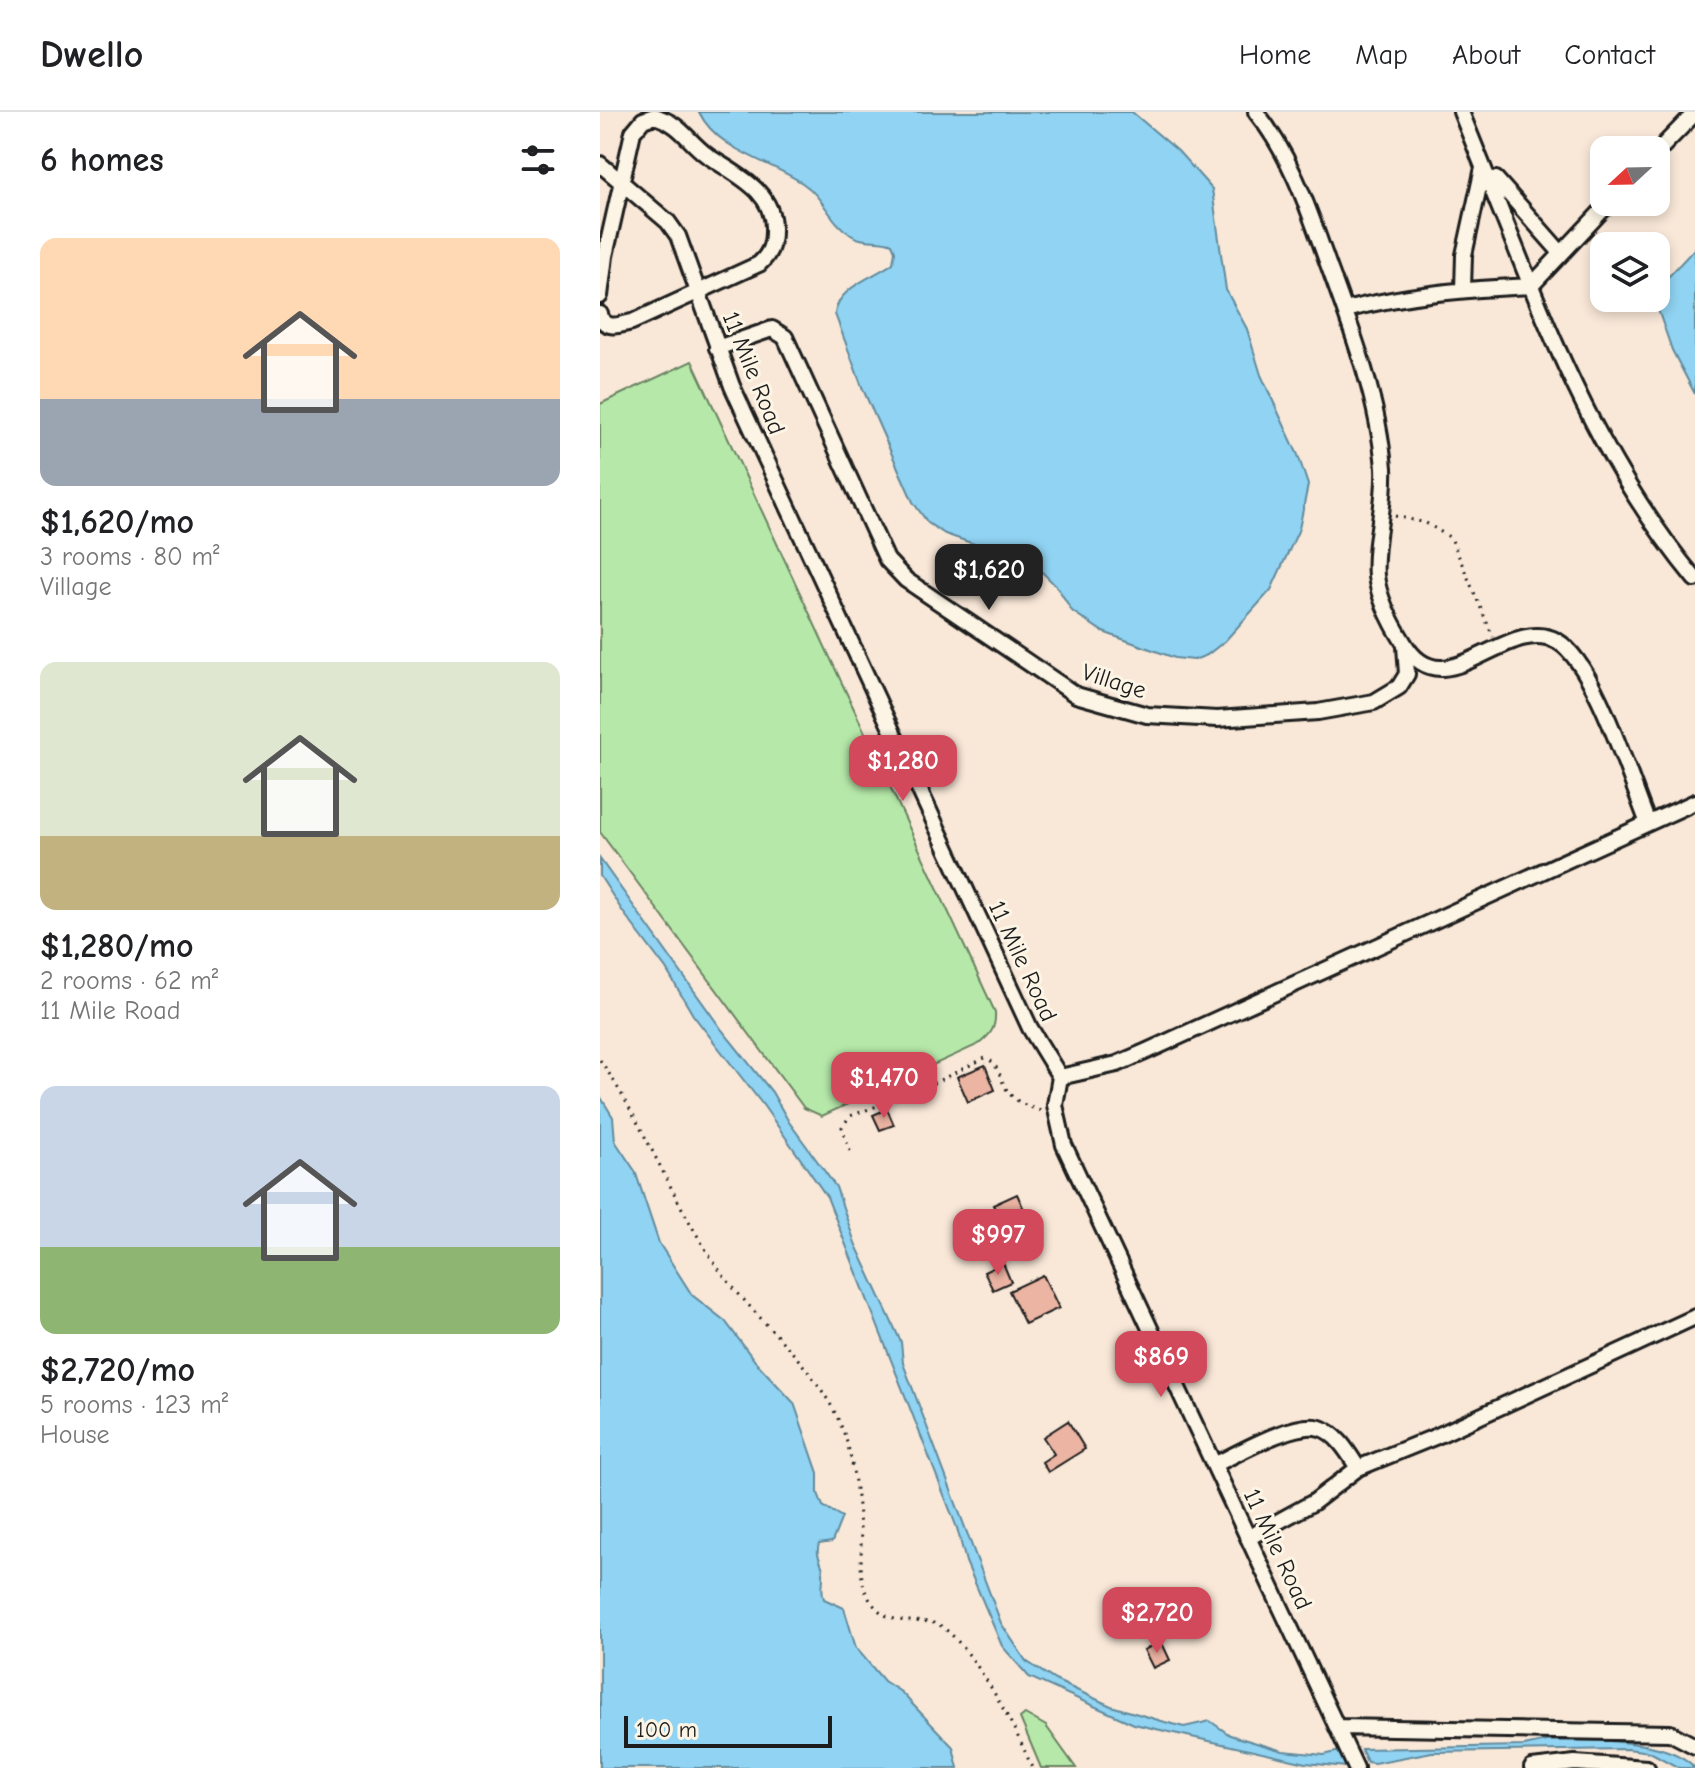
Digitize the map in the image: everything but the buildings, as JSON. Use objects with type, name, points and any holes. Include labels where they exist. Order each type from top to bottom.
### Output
[{"type":"street","points":[[1256,112],[1292,168],[1345,310],[1377,418],[1383,465],[1383,514],[1377,581],[1405,646],[1425,665],[1452,668],[1526,637],[1544,636],[1556,640],[1583,667],[1648,823]]},
{"type":"street","points":[[1461,112],[1573,388],[1607,450],[1695,579]]},
{"type":"street","points":[[1670,139],[1695,113]]},
{"type":"street","points":[[600,296],[605,256],[633,132],[643,120],[654,116],[682,129],[705,154],[743,177],[770,208],[774,221],[769,255],[759,264],[614,327],[607,324],[600,314]]},
{"type":"street","points":[[1463,289],[1464,255],[1484,163]]},
{"type":"street","points":[[1484,163],[1561,253]]},
{"type":"street","name":"11 Mile Road","points":[[600,164],[668,222],[678,236],[717,348],[831,602],[1030,1028],[1060,1077],[1055,1095],[1056,1117],[1064,1145],[1356,1768]]},
{"type":"street","points":[[1345,310],[1399,296],[1531,286],[1597,216]]},
{"type":"street","name":"Village","points":[[717,348],[772,329],[785,337],[887,560],[906,580],[1076,695],[1147,715],[1175,718],[1217,719],[1318,712],[1374,702],[1399,687],[1407,674],[1405,646]]},
{"type":"street","points":[[1060,1077],[1089,1072],[1131,1058],[1695,802]]},
{"type":"street","points":[[1248,1538],[1314,1502],[1358,1468],[1437,1436],[1695,1317]]},
{"type":"street","points":[[1214,1465],[1266,1440],[1307,1427],[1318,1427],[1330,1433],[1358,1468]]},
{"type":"street","points":[[1337,1727],[1670,1733],[1695,1746]]},
{"type":"street","points":[[1532,1768],[1575,1763],[1647,1768]]},
{"type":"path","points":[[1383,514],[1426,523],[1451,538],[1486,614],[1496,648]]},
{"type":"path","points":[[850,1151],[842,1127],[850,1116],[915,1092],[985,1058],[995,1064],[1007,1092],[1016,1100],[1056,1117]]},
{"type":"path","points":[[600,1060],[640,1125],[713,1261],[810,1372],[832,1406],[844,1432],[861,1541],[861,1577],[871,1601],[887,1616],[930,1622],[941,1626],[957,1641],[1007,1713],[1032,1768]]},
{"type":"green space","points":[[692,361],[995,1012],[992,1030],[979,1044],[822,1116],[804,1108],[600,832],[600,404]]},
{"type":"green space","points":[[1025,1714],[1046,1726],[1076,1768],[1041,1768],[1020,1718]]},
{"type":"water","points":[[699,112],[1132,112],[1178,151],[1212,189],[1226,290],[1247,329],[1261,375],[1298,455],[1308,485],[1299,529],[1271,590],[1225,641],[1207,655],[1194,660],[1175,658],[1103,632],[1072,611],[1058,588],[1039,569],[945,534],[928,523],[913,502],[862,387],[835,314],[837,305],[849,290],[893,263],[895,251],[892,244],[851,235],[805,185],[732,146],[708,126]]},
{"type":"water","points":[[1695,248],[1695,394],[1672,350],[1659,312],[1670,312],[1670,275]]},
{"type":"water","points":[[600,859],[722,1030],[772,1092],[789,1122],[836,1187],[855,1243],[901,1342],[903,1363],[1001,1623],[1026,1661],[1055,1680],[1111,1706],[1184,1727],[1210,1721],[1230,1735],[1283,1751],[1324,1755],[1340,1751],[1347,1767],[1306,1763],[1134,1724],[1029,1677],[1002,1646],[966,1562],[957,1528],[827,1197],[763,1105],[693,1015],[666,969],[623,912],[600,876]]},
{"type":"water","points":[[600,1096],[613,1117],[615,1141],[635,1171],[659,1243],[692,1295],[725,1321],[755,1361],[794,1403],[818,1473],[818,1493],[823,1506],[842,1517],[832,1542],[819,1544],[818,1548],[824,1599],[844,1608],[856,1648],[884,1681],[901,1692],[953,1747],[958,1768],[600,1768]]},
{"type":"water","points":[[1594,1740],[1662,1749],[1686,1760],[1695,1768],[1679,1768],[1650,1752],[1627,1749],[1432,1752],[1374,1763],[1367,1762],[1361,1749],[1524,1746],[1547,1741]]}]
